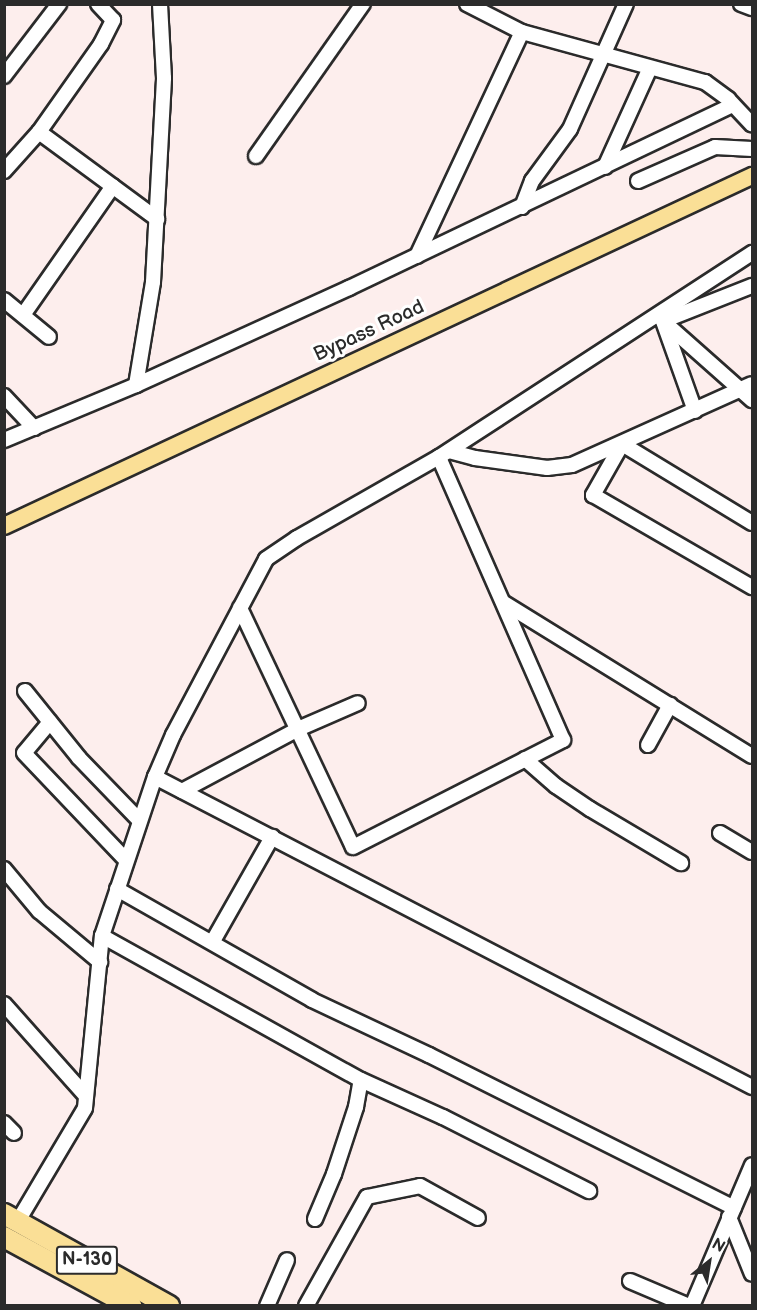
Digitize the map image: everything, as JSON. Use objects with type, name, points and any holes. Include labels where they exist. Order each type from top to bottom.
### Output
[{"type":"highway","name":"N-130","points":[[11,1217],[169,1305]]},
{"type":"highway","name":"N-130","points":[[4,1237],[131,1305]]},
{"type":"main road","name":"Bypass Road","points":[[4,526],[753,176]]},
{"type":"street","points":[[4,76],[59,4]]},
{"type":"street","points":[[4,171],[39,132],[101,44],[113,21],[98,4]]},
{"type":"street","points":[[136,385],[153,282],[157,219],[164,78],[160,4]]},
{"type":"street","points":[[256,156],[363,4]]},
{"type":"street","points":[[467,4],[522,32],[705,82],[753,125]]},
{"type":"street","points":[[522,207],[532,181],[570,129],[626,4]]},
{"type":"street","points":[[741,4],[753,8]]},
{"type":"street","points":[[417,256],[522,32]]},
{"type":"street","points":[[605,167],[650,68]]},
{"type":"street","points":[[4,440],[136,385],[417,256],[733,105]]},
{"type":"street","points":[[39,132],[157,219]]},
{"type":"street","points":[[638,181],[715,147],[753,149]]},
{"type":"street","points":[[23,315],[113,186]]},
{"type":"street","points":[[11,1217],[85,1108],[102,936],[139,820],[173,735],[267,559],[297,538],[444,454],[661,317],[753,253]]},
{"type":"street","points":[[661,317],[753,286]]},
{"type":"street","points":[[4,300],[49,337]]},
{"type":"street","points":[[661,317],[740,391],[753,400]]},
{"type":"street","points":[[661,317],[695,411]]},
{"type":"street","points":[[444,454],[547,468],[572,465],[753,384]]},
{"type":"street","points":[[4,396],[34,428]]},
{"type":"street","points":[[622,444],[753,523]]},
{"type":"street","points":[[622,444],[593,495],[753,587]]},
{"type":"street","points":[[240,608],[353,847],[563,740],[504,603],[444,454]]},
{"type":"street","points":[[504,603],[753,756]]},
{"type":"street","points":[[25,691],[79,758],[139,820]]},
{"type":"street","points":[[182,791],[298,729],[358,703]]},
{"type":"street","points":[[648,745],[670,705]]},
{"type":"street","points":[[50,722],[24,753],[126,860]]},
{"type":"street","points":[[525,759],[556,786],[590,809],[681,863]]},
{"type":"street","points":[[155,777],[753,1087]]},
{"type":"street","points":[[720,833],[753,852]]},
{"type":"street","points":[[213,941],[272,837]]},
{"type":"street","points":[[4,869],[39,911],[100,962]]},
{"type":"street","points":[[117,889],[213,941],[312,1000],[429,1055],[731,1212],[753,1274]]},
{"type":"street","points":[[102,936],[361,1080],[443,1117],[589,1191]]},
{"type":"street","points":[[5,1007],[86,1096]]},
{"type":"street","points":[[315,1219],[334,1174],[356,1107],[361,1080]]},
{"type":"street","points":[[630,1281],[691,1305],[753,1165]]},
{"type":"street","points":[[306,1305],[367,1197],[420,1186],[478,1218]]},
{"type":"street","points":[[267,1305],[287,1260]]}]
